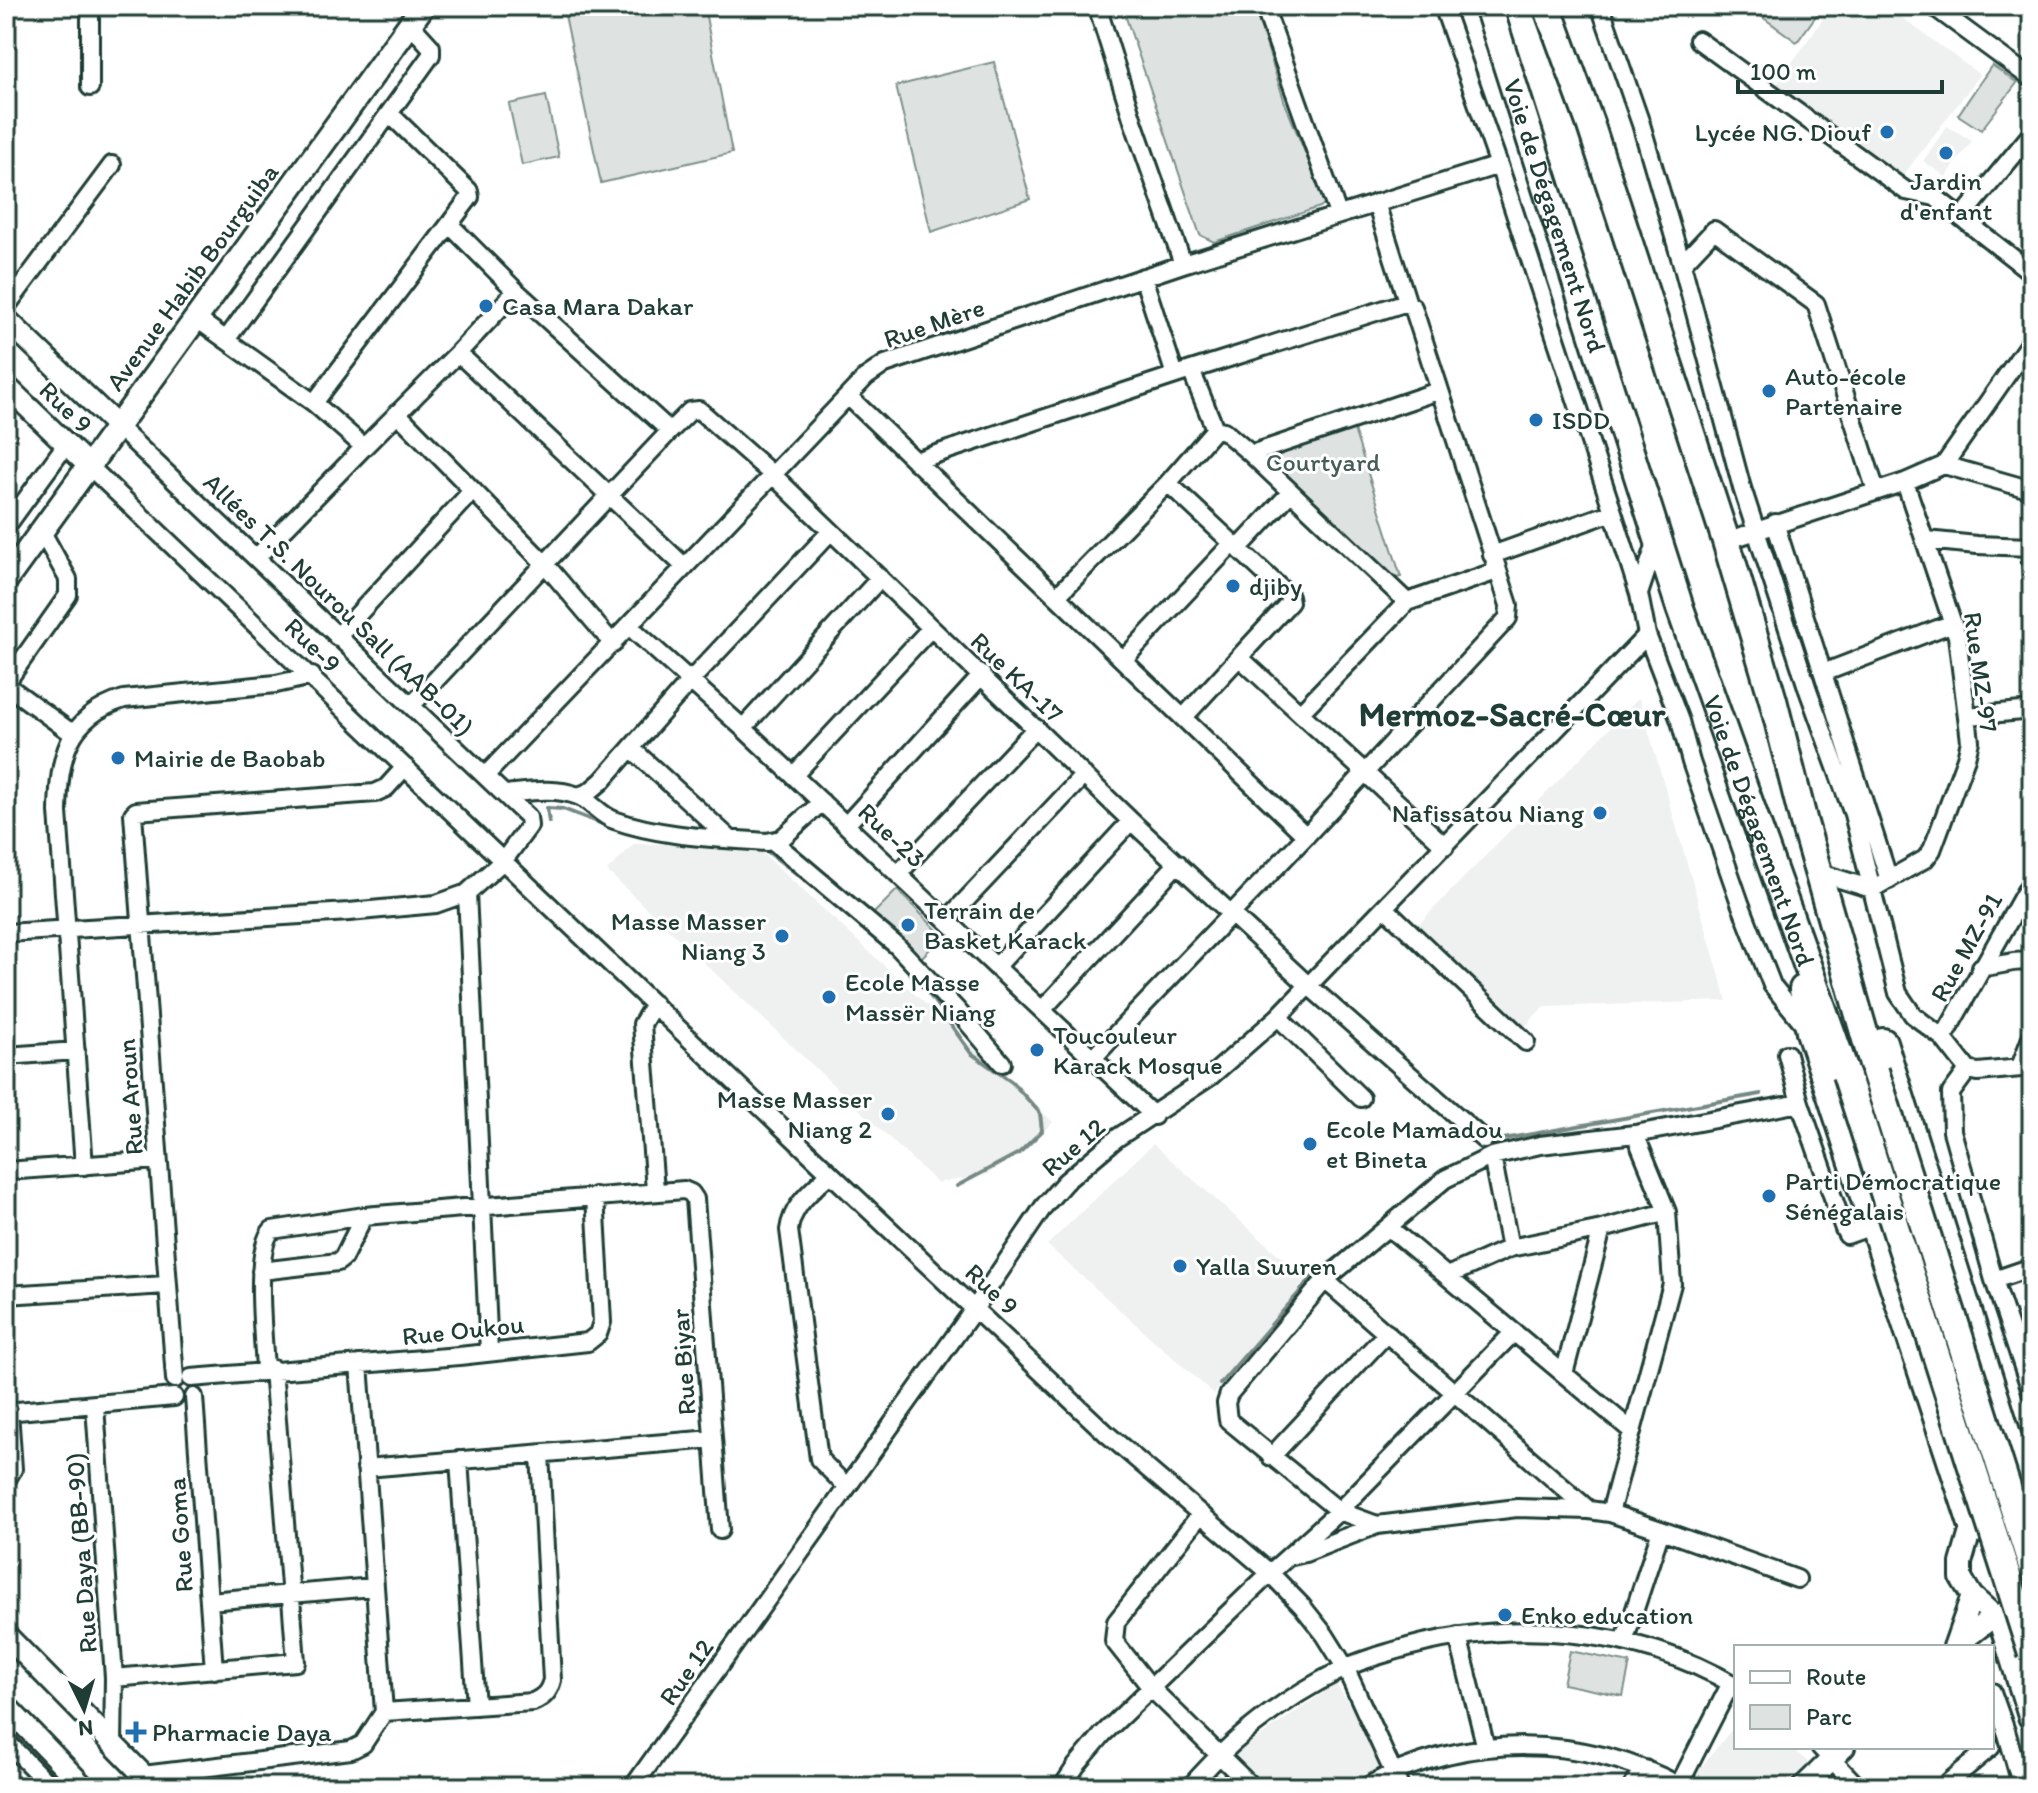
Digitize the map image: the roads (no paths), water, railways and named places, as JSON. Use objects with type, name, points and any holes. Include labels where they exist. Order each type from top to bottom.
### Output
[{"type":"highway","name":"Voie de Dégagement Nord","points":[[1488,6],[1657,538],[1720,725],[1846,1074],[2032,1654]]},
{"type":"highway","name":"Voie de Dégagement Nord","points":[[1547,6],[1590,123],[1726,541],[1875,1071],[2032,1566]]},
{"type":"highway","points":[[1804,823],[1821,852],[1830,876],[2032,1512]]},
{"type":"highway","points":[[1801,950],[1804,1003],[1810,1032],[1974,1530]]},
{"type":"highway","points":[[1998,1616],[2032,1716]]},
{"type":"main road","name":"Avenue Habib Bourguiba","points":[[6,580],[417,15]]},
{"type":"street","points":[[90,6],[90,87]]},
{"type":"street","points":[[1097,6],[1183,264]]},
{"type":"street","points":[[1264,6],[1338,214]]},
{"type":"street","points":[[1443,6],[1499,165],[1613,512],[1639,594],[1647,635],[1680,721],[1735,890],[1772,985],[1810,1032]]},
{"type":"street","points":[[1600,6],[1641,124],[1742,488],[1808,690],[1853,814],[1898,993],[1913,1015],[1943,1038],[1968,1070],[1978,1072],[2026,1067],[2032,1035]]},
{"type":"street","points":[[1933,6],[2032,79]]},
{"type":"street","points":[[226,340],[433,51],[417,15]]},
{"type":"street","points":[[1698,40],[1906,191],[1935,197],[1963,216],[2032,273]]},
{"type":"street","points":[[314,403],[469,201],[469,191],[389,113]]},
{"type":"street","points":[[1963,216],[2032,133]]},
{"type":"street","points":[[6,307],[112,165]]},
{"type":"street","name":"Rue Mère","points":[[485,776],[866,377],[885,364],[1183,264],[1499,165]]},
{"type":"street","points":[[1376,203],[1408,304]]},
{"type":"street","points":[[411,706],[670,431],[516,291],[451,226]]},
{"type":"street","points":[[1682,264],[1714,230],[1816,304],[1876,491]]},
{"type":"street","points":[[1143,277],[1183,372],[1215,429],[1224,431],[1251,454],[1407,602]]},
{"type":"street","points":[[256,558],[516,291]]},
{"type":"street","points":[[915,461],[1183,372],[1408,304],[1413,307],[1509,605],[1508,618],[1306,836],[1092,1059]]},
{"type":"street","points":[[6,319],[117,426]]},
{"type":"street","points":[[197,319],[314,403],[364,447]]},
{"type":"street","points":[[1726,541],[1905,482],[1944,465],[2029,350]]},
{"type":"street","points":[[458,353],[685,567]]},
{"type":"street","name":"Rue 9","points":[[6,386],[89,466]]},
{"type":"street","points":[[1251,454],[1438,391]]},
{"type":"street","points":[[848,396],[1306,836]]},
{"type":"street","name":"Rue KA-17","points":[[670,431],[690,411],[699,410],[774,476],[1131,821],[1309,986],[1484,1140]]},
{"type":"street","points":[[397,413],[545,564],[613,644]]},
{"type":"street","name":"Allées T.S. Nourou Sall (AAB-01)","points":[[117,426],[528,817],[526,833],[504,860]]},
{"type":"street","points":[[1058,595],[1168,483],[1215,429]]},
{"type":"street","points":[[6,527],[67,443]]},
{"type":"street","points":[[1944,465],[2032,490]]},
{"type":"street","name":"Rue-9","points":[[89,466],[504,860]]},
{"type":"street","name":"Rue MZ-97","points":[[1872,889],[1925,859],[1932,850],[1970,741],[1969,716],[1953,623],[1905,482]]},
{"type":"street","points":[[1168,483],[1289,596],[1290,602],[1183,718]]},
{"type":"street","points":[[337,637],[473,490]]},
{"type":"street","points":[[1123,660],[1291,492]]},
{"type":"street","points":[[1301,712],[1407,602],[1613,512]]},
{"type":"street","points":[[1775,523],[1889,880]]},
{"type":"street","points":[[578,796],[589,792],[602,781],[690,681],[831,531]]},
{"type":"street","points":[[42,532],[68,579],[68,595],[6,684],[73,734]]},
{"type":"street","points":[[1639,594],[1657,538]]},
{"type":"street","points":[[1926,540],[2030,547],[2032,577]]},
{"type":"street","points":[[743,728],[880,578]]},
{"type":"street","points":[[1823,673],[1953,623]]},
{"type":"street","name":"Rue-23","points":[[629,626],[794,775],[1154,1116]]},
{"type":"street","points":[[794,775],[931,628]]},
{"type":"street","name":"Rue 12","points":[[633,1787],[975,1308],[1044,1206],[1065,1182],[1117,1138],[1211,1076],[1278,1017],[1647,635]]},
{"type":"street","points":[[1239,657],[1445,846]]},
{"type":"street","points":[[846,825],[982,675]]},
{"type":"street","points":[[84,1166],[58,812],[58,772],[73,734],[94,712],[124,699],[276,684],[312,676]]},
{"type":"street","points":[[1969,716],[2032,710]]},
{"type":"street","points":[[898,874],[1036,728]]},
{"type":"street","points":[[632,749],[730,839]]},
{"type":"street","name":"Rue Aroun","points":[[183,1378],[166,1285],[134,812],[375,793],[386,788],[405,767]]},
{"type":"street","points":[[947,920],[1084,775]]},
{"type":"street","points":[[504,794],[541,791],[578,796],[611,819],[682,835],[774,842],[822,802]]},
{"type":"street","points":[[997,966],[1131,821]]},
{"type":"street","points":[[774,842],[897,946],[1002,1063]]},
{"type":"street","points":[[6,933],[436,904],[467,893],[504,860]]},
{"type":"street","name":"Rue 9","points":[[504,860],[1107,1434],[1270,1573],[1302,1606],[1345,1667],[1397,1780]]},
{"type":"street","points":[[1042,1010],[1178,863]]},
{"type":"street","points":[[1830,876],[1872,889]]},
{"type":"street","name":"Rue MZ-91","points":[[1943,1038],[2032,880]]},
{"type":"street","points":[[467,893],[489,1352]]},
{"type":"street","points":[[1385,908],[1526,1042]]},
{"type":"street","points":[[1981,967],[1999,966],[2011,960],[2032,963]]},
{"type":"street","points":[[114,1678],[296,1662],[261,1271],[266,1236],[272,1230],[364,1216],[655,1190],[642,1024],[654,1004]]},
{"type":"street","points":[[1278,1017],[1361,1098]]},
{"type":"street","points":[[6,1056],[76,1051]]},
{"type":"street","points":[[1787,1054],[1800,1103],[1847,1235],[1875,1225]]},
{"type":"street","points":[[1968,1070],[1951,1093],[1952,1131],[1994,1280],[2027,1364],[2032,1394]]},
{"type":"street","points":[[1377,1525],[1339,1511],[1228,1420],[1226,1403],[1229,1394],[1325,1280],[1445,1179],[1492,1156],[1540,1145],[1635,1134],[1800,1103]]},
{"type":"street","points":[[1610,1513],[1672,1284],[1667,1212],[1635,1134]]},
{"type":"street","points":[[1492,1156],[1510,1248]]},
{"type":"street","points":[[6,1171],[158,1160]]},
{"type":"street","points":[[830,1173],[796,1208],[789,1230],[819,1459],[847,1487]]},
{"type":"street","name":"Rue Biyar","points":[[655,1190],[684,1190],[695,1199],[720,1530]]},
{"type":"street","name":"Rue Oukou","points":[[183,1378],[588,1342],[598,1334],[602,1322],[595,1196]]},
{"type":"street","points":[[1447,1276],[1510,1248],[1667,1212]]},
{"type":"street","points":[[261,1271],[338,1262],[364,1216]]},
{"type":"street","points":[[1388,1227],[1632,1431]]},
{"type":"street","points":[[1564,1374],[1602,1229]]},
{"type":"street","points":[[1994,1280],[2032,1267]]},
{"type":"street","points":[[1325,1280],[1589,1510]]},
{"type":"street","points":[[6,1295],[166,1285]]},
{"type":"street","points":[[1062,1787],[1103,1734],[1339,1511],[1514,1332]]},
{"type":"street","points":[[1271,1457],[1387,1333]]},
{"type":"street","points":[[6,1635],[149,1781],[351,1750],[363,1744],[384,1712],[359,1364]]},
{"type":"street","points":[[6,1481],[13,1469],[8,1412],[174,1397],[184,1401],[194,1397],[196,1384],[183,1378],[171,1388],[174,1397]]},
{"type":"street","name":"Rue Goma","points":[[194,1397],[214,1670]]},
{"type":"street","name":"Rue Daya (BB-90)","points":[[95,1406],[114,1678],[113,1745]]},
{"type":"street","points":[[366,1468],[713,1439]]},
{"type":"street","points":[[384,1712],[533,1702],[544,1697],[552,1680],[540,1454]]},
{"type":"street","points":[[459,1460],[476,1706]]},
{"type":"street","points":[[1287,1557],[1377,1525],[1517,1508],[1589,1510],[1610,1513],[1797,1579]]},
{"type":"street","points":[[2032,1512],[2018,1511],[1980,1525],[1969,1535],[1961,1563],[1961,1578],[1972,1596],[1998,1616],[2012,1617],[2032,1610]]},
{"type":"street","points":[[1200,1515],[1116,1622],[1114,1641],[1152,1689],[1252,1787]]},
{"type":"street","points":[[1624,1642],[1661,1530]]},
{"type":"street","points":[[209,1601],[373,1587]]},
{"type":"street","points":[[1964,1644],[1972,1596]]},
{"type":"street","points":[[1964,1644],[1998,1616]]},
{"type":"street","points":[[1190,1787],[1218,1754],[1290,1699],[1345,1667],[1416,1644],[1458,1636],[1541,1631],[1624,1642],[1685,1662],[1734,1684],[1680,1786],[1645,1769],[1606,1756],[1540,1746],[1486,1748],[1424,1761],[1397,1780],[1366,1787]]},
{"type":"street","points":[[1458,1636],[1486,1748]]},
{"type":"street","points":[[1994,1698],[2022,1787]]},
{"type":"street","points":[[6,1706],[84,1787]]},
{"type":"street","points":[[1994,1745],[2007,1734]]},
{"type":"street","points":[[6,1741],[51,1787]]},
{"type":"street","points":[[1943,1787],[1990,1749]]},
{"type":"street","points":[[1803,1787],[1832,1751],[1858,1787]]},
{"type":"street","points":[[1632,1787],[1645,1769]]},
{"type":"waterway","points":[[549,822],[547,808],[563,809],[610,827]]},
{"type":"waterway","points":[[764,849],[830,899]]},
{"type":"waterway","points":[[919,980],[971,1053],[1012,1082],[1040,1113],[1042,1131],[1019,1153],[957,1186]]},
{"type":"waterway","points":[[1480,1154],[1498,1140],[1761,1094]]},
{"type":"waterway","points":[[1220,1384],[1316,1273],[1353,1246]]},
{"type":"place","name":"Lycée NG. Diouf","points":[[1887,132]]},
{"type":"place","name":"Jardin d'enfant","points":[[1946,153]]},
{"type":"place","name":"Casa Mara Dakar","points":[[486,306]]},
{"type":"place","name":"Auto-école Partenaire","points":[[1769,391]]},
{"type":"place","name":"ISDD","points":[[1536,420]]},
{"type":"place","name":"djiby","points":[[1233,586]]},
{"type":"place","name":"Mairie de Baobab","points":[[118,758]]},
{"type":"place","name":"Nafissatou Niang","points":[[1600,813]]},
{"type":"place","name":"Terrain de Basket Karack","points":[[908,925]]},
{"type":"place","name":"Masse Masser Niang 3","points":[[782,936]]},
{"type":"place","name":"Ecole Masse Massër Niang","points":[[829,997]]},
{"type":"place","name":"Toucouleur Karack Mosque","points":[[1037,1050]]},
{"type":"place","name":"Masse Masser Niang 2","points":[[888,1114]]},
{"type":"place","name":"Ecole Mamadou et Bineta","points":[[1310,1144]]},
{"type":"place","name":"Parti Démocratique Sénégalais","points":[[1769,1196]]},
{"type":"place","name":"Yalla Suuren","points":[[1180,1266]]},
{"type":"place","name":"Enko education","points":[[1505,1615]]},
{"type":"place","name":"Pharmacie Daya","points":[[136,1732]]},
{"type":"district","name":"Mermoz-Sacré-Cœur","points":[[1512,714]]},
{"type":"park label","name":"Courtyard","points":[[1323,462]]}]
